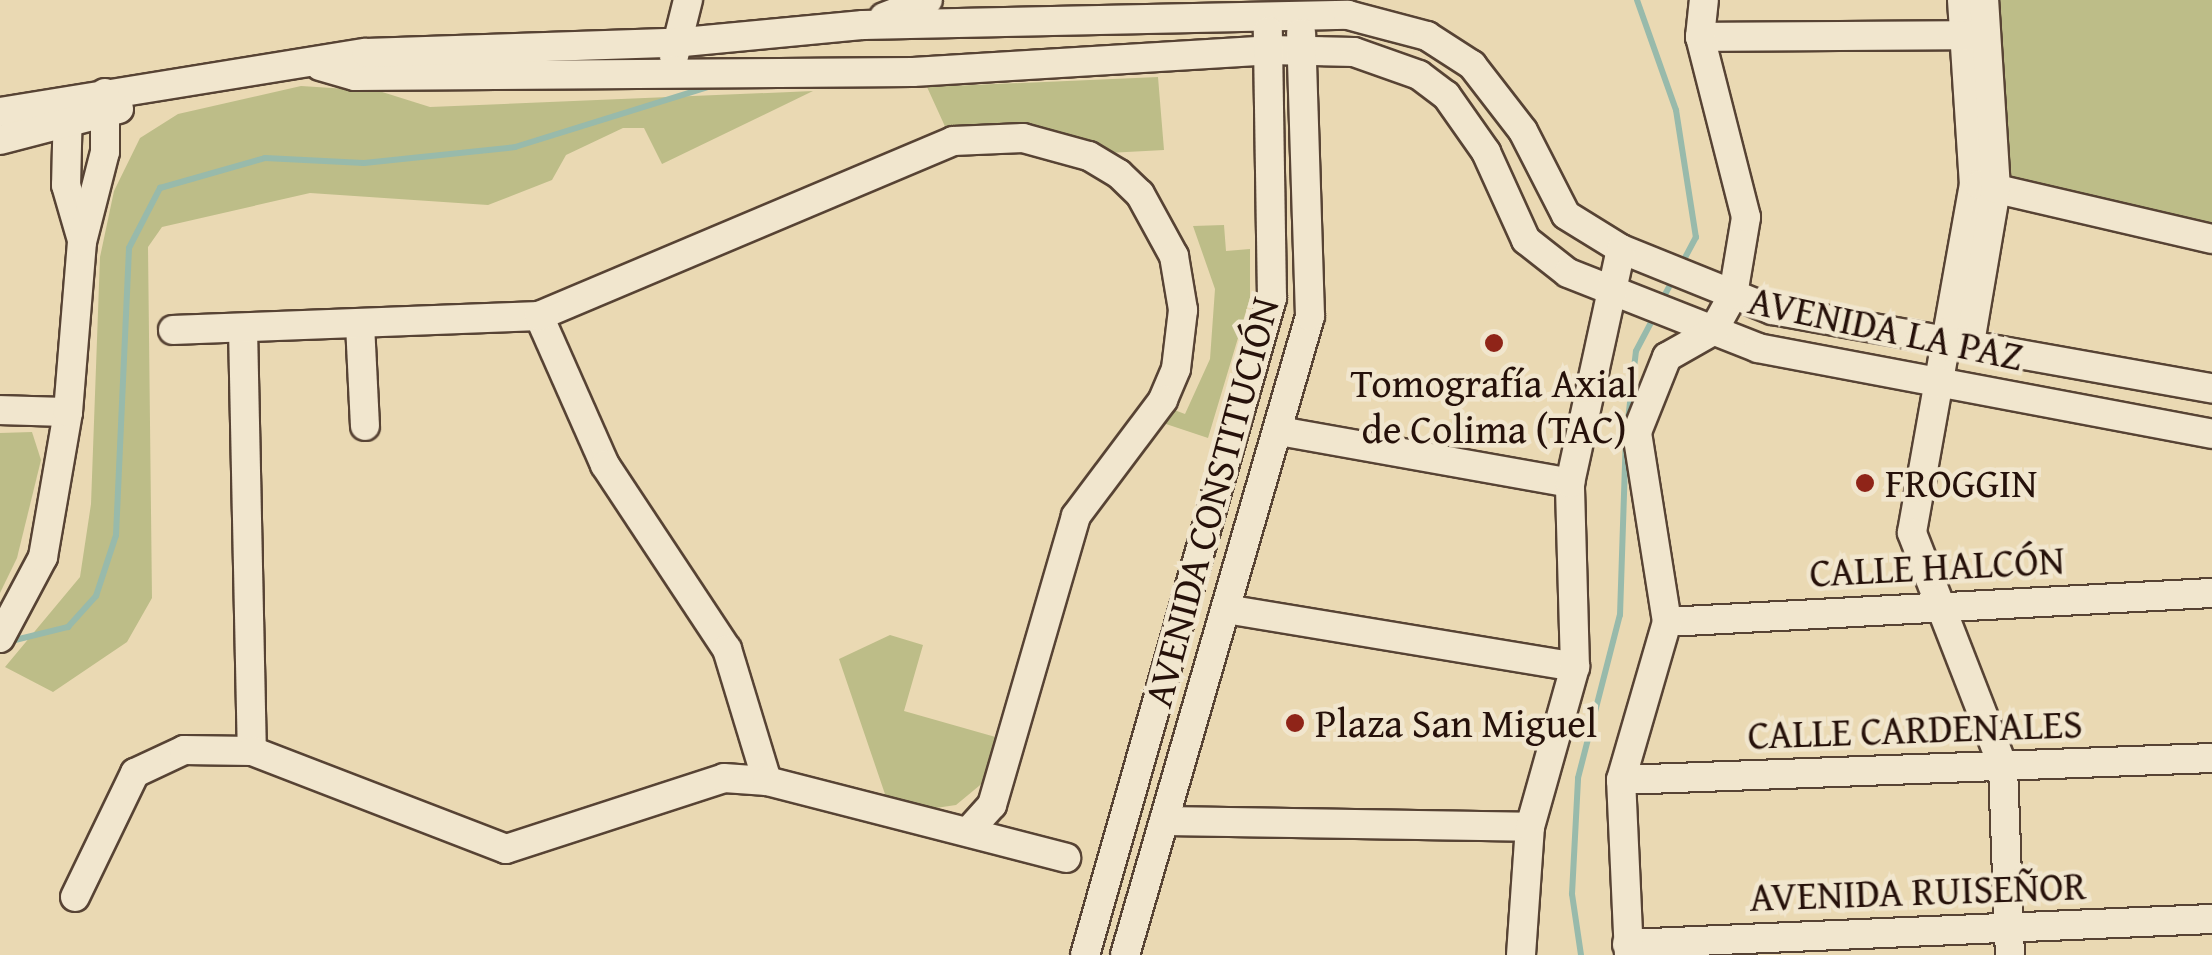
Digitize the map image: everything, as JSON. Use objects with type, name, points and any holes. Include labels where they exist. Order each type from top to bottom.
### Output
[{"type":"street","points":[[676,72],[673,43],[688,0]]},
{"type":"street","points":[[0,112],[68,110],[366,54],[673,43],[864,24],[928,0]]},
{"type":"street","points":[[1628,949],[1621,780],[1667,622],[1637,432],[1667,357],[1713,331],[1733,295],[1746,217],[1700,37],[1704,0]]},
{"type":"street","points":[[1962,0],[1976,35]]},
{"type":"street","points":[[1984,0],[1976,35],[1985,186],[1958,341],[1938,382],[1912,533],[1945,604],[2003,766],[2009,941]]},
{"type":"street","name":"AVENIDA CONSTITUCIÓN","points":[[1085,955],[1272,298],[1265,6]]},
{"type":"street","name":"AVENIDA LA PAZ","points":[[864,24],[1298,6],[1396,25],[1472,65],[1524,130],[1566,215],[1621,249],[1772,310],[2212,388]]},
{"type":"street","name":"AVENIDA CONSTITUCIÓN","points":[[1125,955],[1310,316],[1298,6]]},
{"type":"street","points":[[948,71],[949,23]]},
{"type":"street","points":[[1700,37],[1976,35]]},
{"type":"street","name":"AVENIDA LA PAZ","points":[[319,65],[355,76],[948,71],[1302,49],[1386,60],[1446,96],[1486,152],[1526,240],[1568,273],[1758,348],[2212,434]]},
{"type":"street","points":[[0,638],[43,558],[68,412],[82,242],[105,152],[106,103]]},
{"type":"street","points":[[0,140],[68,110]]},
{"type":"street","points":[[68,110],[66,185],[82,242]]},
{"type":"street","points":[[173,330],[539,316],[953,142],[1023,138],[1060,147],[1120,174],[1140,194],[1164,232],[1181,280],[1176,369],[1163,400],[1076,516],[992,805],[968,832]]},
{"type":"street","points":[[1985,186],[2212,238]]},
{"type":"street","points":[[1521,955],[1530,826],[1575,668],[1570,483],[1621,249]]},
{"type":"street","points":[[539,316],[605,466],[727,648],[766,782]]},
{"type":"street","points":[[360,324],[365,426]]},
{"type":"street","points":[[243,328],[252,751]]},
{"type":"street","points":[[1246,382],[1290,392]]},
{"type":"street","points":[[0,410],[68,412]]},
{"type":"street","points":[[1279,432],[1570,483]]},
{"type":"street","name":"CALLE HALCÓN","points":[[1667,622],[1945,604],[2212,593]]},
{"type":"street","points":[[1226,609],[1575,668]]},
{"type":"street","points":[[74,897],[135,773],[184,750],[252,751],[506,849],[676,789],[724,778],[766,782],[1066,858]]},
{"type":"street","name":"CALLE CARDENALES","points":[[1621,780],[2212,758]]},
{"type":"street","points":[[1164,821],[1530,826]]},
{"type":"street","name":"AVENIDA RUISEÑOR","points":[[1628,949],[2009,941],[2212,918]]},
{"type":"green space","points":[[1993,0],[2212,0],[2212,224],[2003,176]]},
{"type":"green space","points":[[1158,77],[1164,150],[1108,153],[1033,126],[948,133],[927,87]]},
{"type":"green space","points":[[301,86],[379,91],[430,107],[813,91],[662,164],[644,128],[623,128],[566,155],[552,180],[488,205],[310,193],[162,227],[148,247],[152,598],[127,642],[53,692],[5,667],[80,577],[91,504],[100,257],[114,191],[140,138],[178,114]]},
{"type":"green space","points":[[1224,225],[1226,251],[1250,249],[1250,298],[1208,438],[1160,422],[1169,408],[1185,414],[1210,359],[1215,289],[1193,226]]},
{"type":"green space","points":[[32,432],[41,460],[17,558],[0,593],[0,433]]},
{"type":"green space","points":[[890,635],[923,645],[904,711],[999,738],[985,781],[956,805],[922,810],[887,800],[839,659]]},
{"type":"waterway","points":[[1637,0],[1676,110],[1696,237],[1680,267]]},
{"type":"waterway","points":[[11,641],[68,627],[96,596],[116,535],[129,248],[160,188],[265,158],[364,163],[515,147],[711,86]]},
{"type":"waterway","points":[[1661,302],[1674,278]]},
{"type":"waterway","points":[[1628,420],[1636,351],[1656,313]]},
{"type":"waterway","points":[[1581,955],[1572,894],[1578,778],[1620,615],[1626,438]]},
{"type":"place","name":"Tomografía Axial de Colima (TAC)","points":[[1494,343]]},
{"type":"place","name":"FROGGIN","points":[[1865,483]]},
{"type":"place","name":"Plaza San Miguel","points":[[1295,723]]}]
